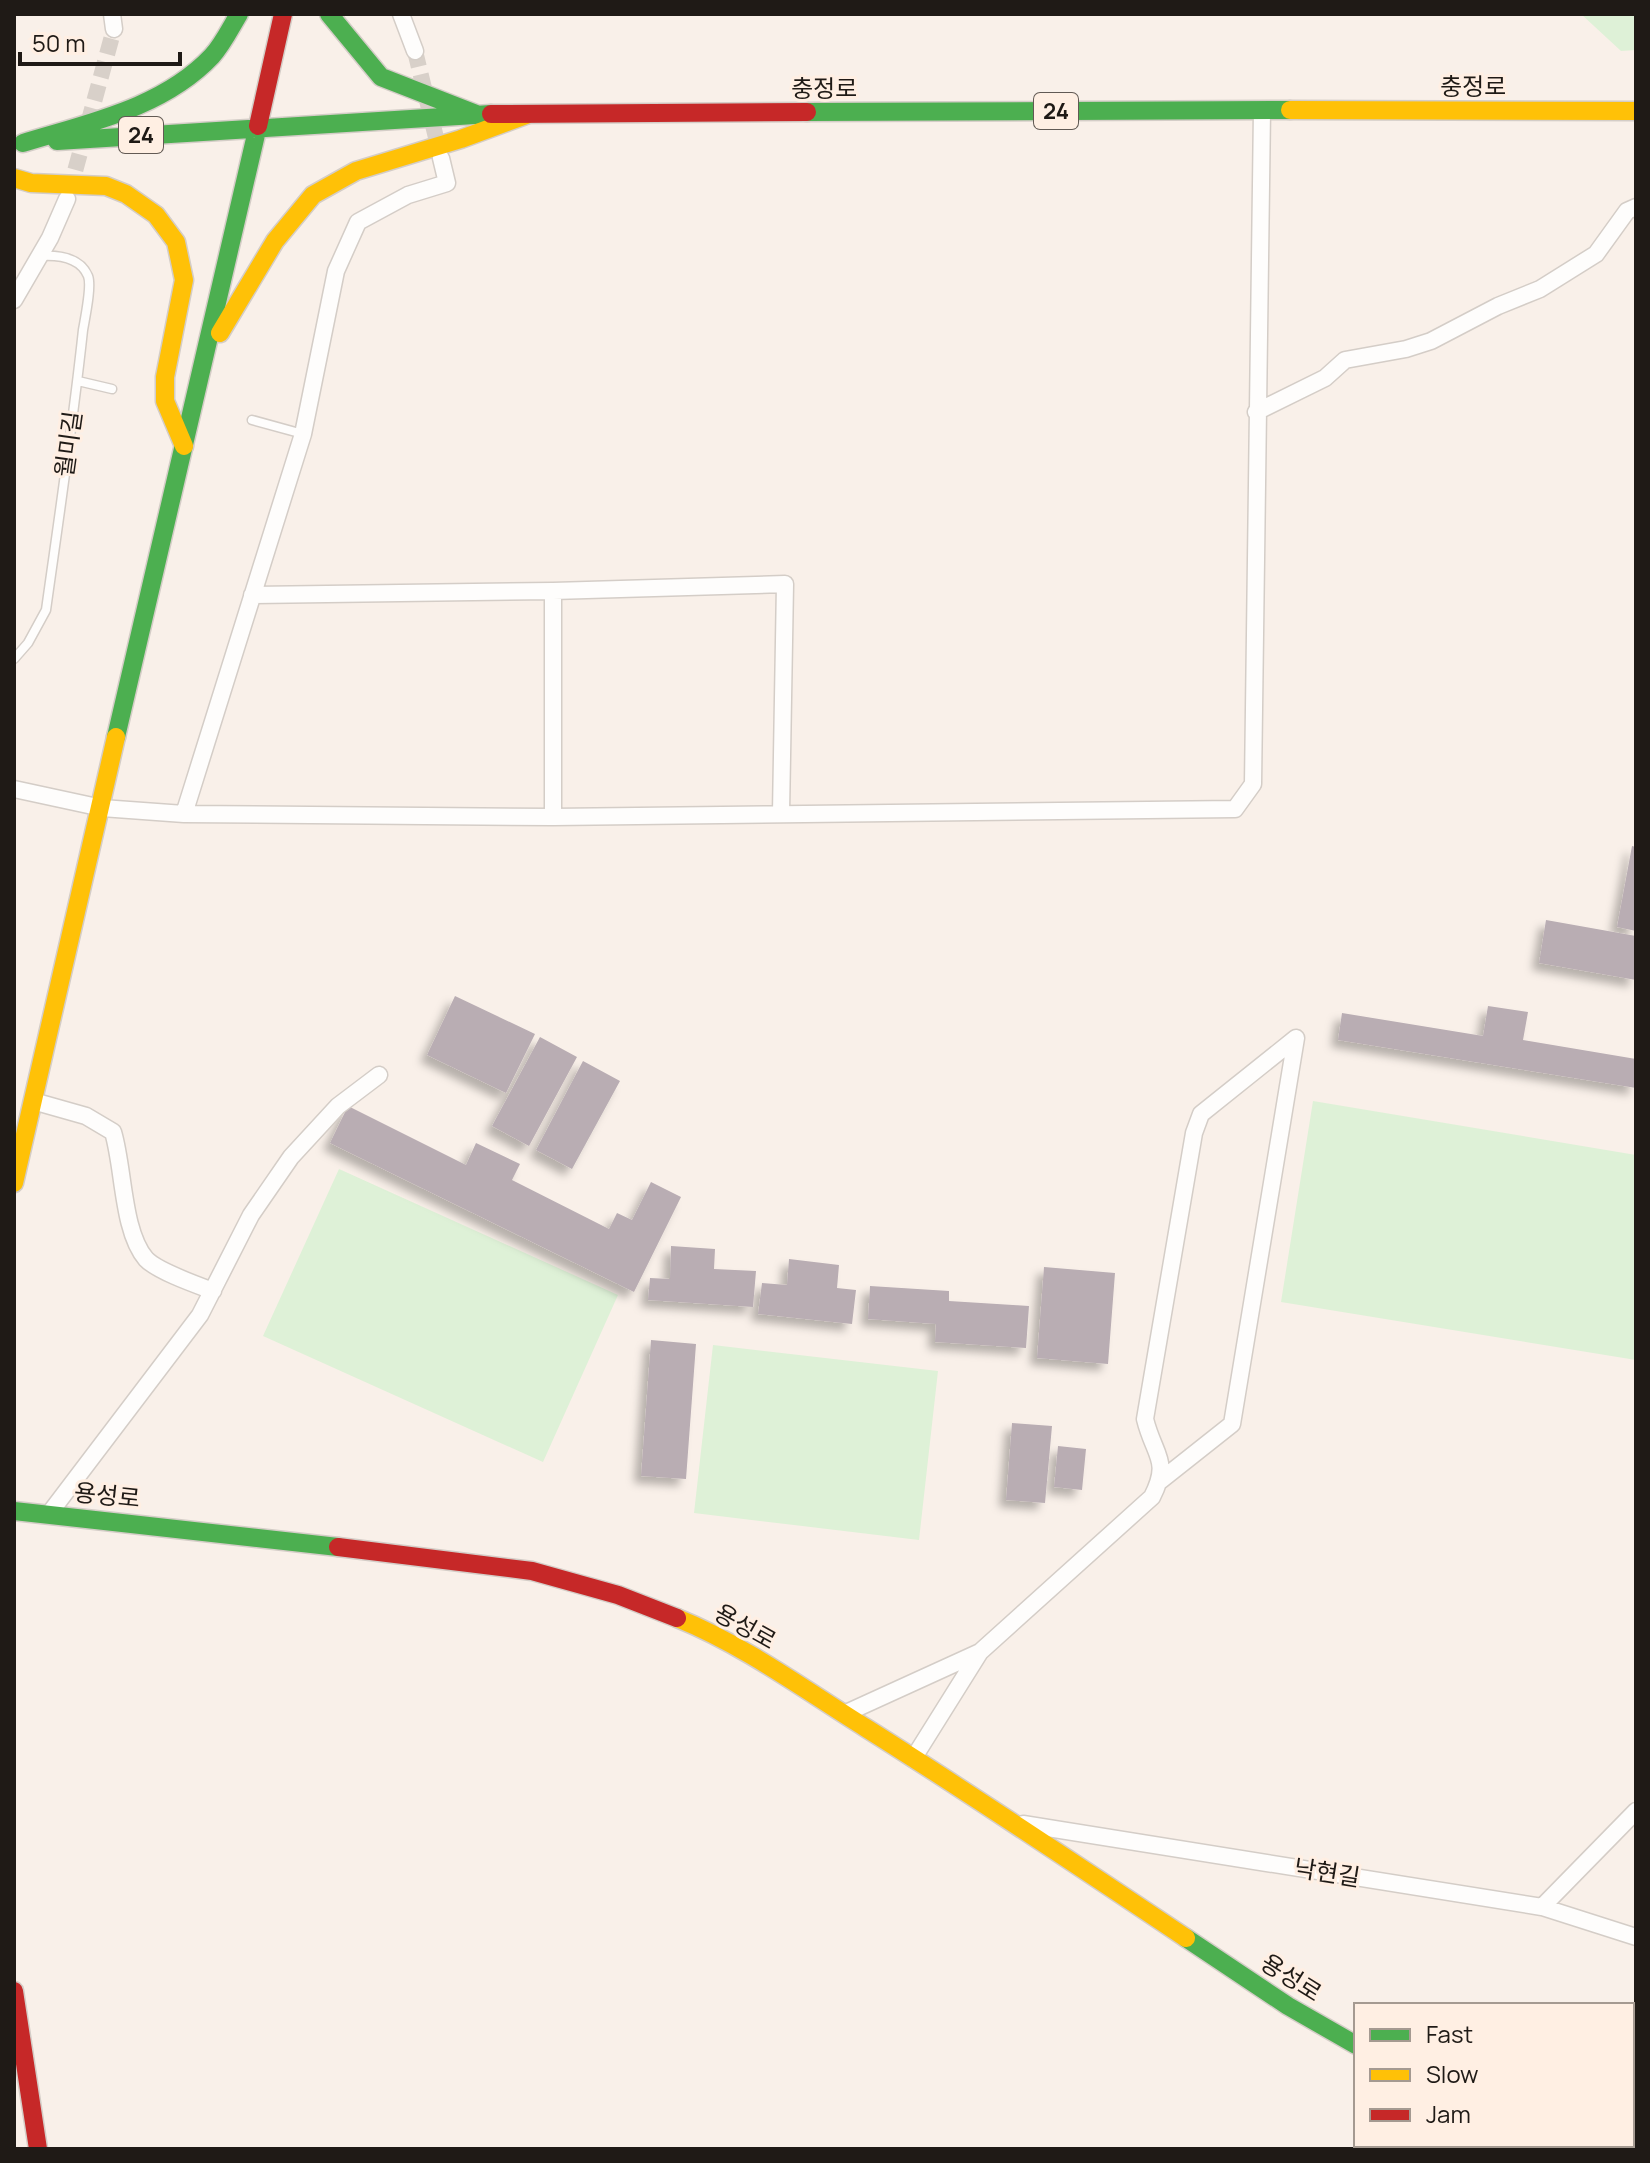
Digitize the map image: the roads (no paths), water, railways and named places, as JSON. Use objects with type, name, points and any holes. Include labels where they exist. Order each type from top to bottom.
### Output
[{"type":"main road","points":[[19,144],[132,110],[185,78],[213,55],[239,14]]},
{"type":"main road","points":[[258,126],[274,14]]},
{"type":"main road","points":[[14,1183],[283,14]]},
{"type":"main road","points":[[329,14],[381,77],[476,114]]},
{"type":"main road","name":"충정로","points":[[19,144],[476,114],[1636,111]]},
{"type":"main road","points":[[205,360],[281,234],[313,196],[374,165],[477,134],[528,114]]},
{"type":"main road","points":[[14,178],[31,183],[106,186],[126,194],[156,215],[176,242],[184,280],[165,377],[165,401],[184,446]]},
{"type":"main road","name":"용성로","points":[[14,1511],[532,1571],[618,1595],[682,1620],[754,1658],[844,1714],[1014,1822],[1288,2006],[1354,2044]]},
{"type":"main road","points":[[14,1527],[24,1520],[49,1514]]},
{"type":"main road","points":[[14,1991],[21,2080],[38,2149]]},
{"type":"street","points":[[401,14],[415,51]]},
{"type":"street","points":[[14,789],[102,808],[184,814],[553,817],[1235,809],[1253,784],[1262,110]]},
{"type":"street","points":[[184,814],[303,434],[336,271],[358,222],[408,195],[447,183],[441,158]]},
{"type":"street","points":[[14,300],[40,256],[67,199]]},
{"type":"street","points":[[1256,412],[1325,378],[1345,360],[1406,349],[1431,341],[1498,306],[1540,289],[1596,254],[1627,211],[1636,207]]},
{"type":"street","points":[[252,595],[785,584],[781,813]]},
{"type":"street","points":[[553,591],[553,817]]},
{"type":"street","points":[[913,1759],[980,1652],[1152,1497],[1160,1481],[1162,1463],[1150,1440],[1145,1419],[1194,1133],[1201,1114],[1296,1038],[1232,1424],[1160,1481]]},
{"type":"street","points":[[49,1514],[200,1315],[251,1215],[291,1157],[338,1106],[379,1075]]},
{"type":"street","points":[[33,1101],[86,1116],[113,1132],[119,1152],[129,1226],[146,1260],[213,1291]]},
{"type":"street","points":[[844,1714],[980,1652]]},
{"type":"street","points":[[1542,1907],[1636,1811]]},
{"type":"street","name":"낙현길","points":[[1014,1822],[1542,1907],[1636,1937]]},
{"type":"lane","name":"월미길","points":[[14,659],[28,643],[46,610],[89,279],[80,264],[72,260],[54,255],[40,256]]},
{"type":"lane","points":[[78,381],[112,389]]},
{"type":"lane","points":[[252,420],[303,434]]},
{"type":"tunnel","points":[[69,193],[114,29]]},
{"type":"tunnel","points":[[415,51],[440,154]]}]
